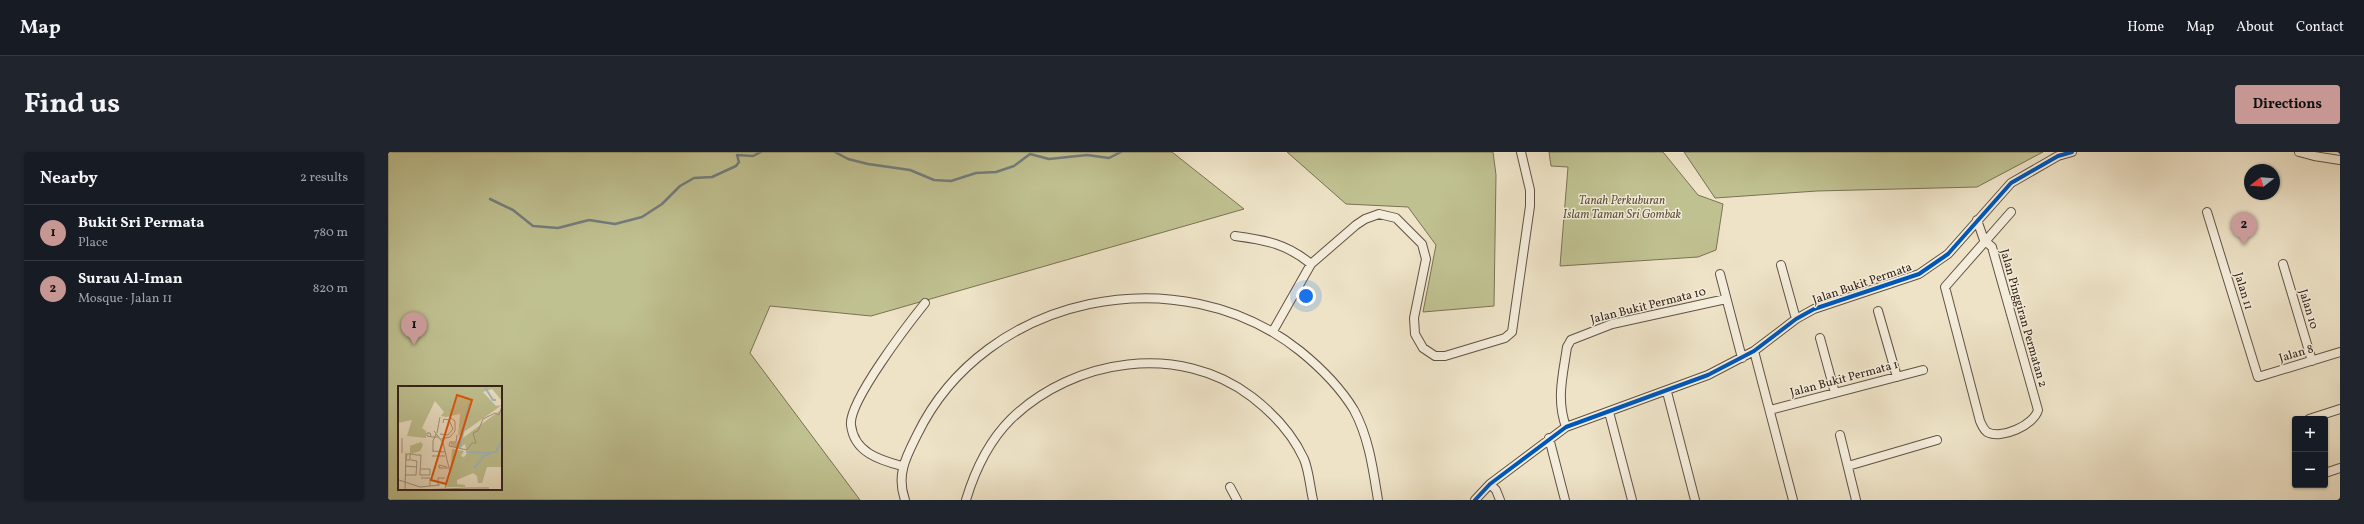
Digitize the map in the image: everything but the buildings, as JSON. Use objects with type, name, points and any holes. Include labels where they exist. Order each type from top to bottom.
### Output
[{"type":"street","points":[[1274,331],[1311,264],[1365,219],[1379,214],[1396,218],[1422,244],[1426,259],[1414,318],[1415,334],[1423,348],[1435,356],[1445,356],[1505,338],[1512,332],[1530,206],[1530,190],[1521,152]]},
{"type":"street","name":"Jalan Bukit Permata","points":[[1475,500],[1490,484],[1549,438],[1566,427],[1667,392],[1742,358],[1796,319],[1814,309],[1920,274],[1948,254],[2011,183],[2058,156],[2072,152]]},
{"type":"street","points":[[2299,152],[2340,160]]},
{"type":"street","points":[[1984,240],[2011,212]]},
{"type":"street","name":"Jalan 11","points":[[2207,212],[2258,377]]},
{"type":"street","name":"Jalan Pinggiran Permatan 2","points":[[1977,220],[1984,240],[1992,247],[2038,410],[2036,418],[2029,423],[2013,431],[1994,434],[1987,432],[1980,421],[1945,287],[1984,240]]},
{"type":"street","points":[[1235,236],[1263,240],[1296,252],[1311,264]]},
{"type":"street","name":"Jalan 10","points":[[2283,264],[2312,361]]},
{"type":"street","points":[[1781,265],[1796,319]]},
{"type":"street","points":[[1720,274],[1742,358]]},
{"type":"street","points":[[905,500],[900,479],[902,466],[920,427],[935,404],[978,358],[1016,331],[1056,313],[1083,304],[1110,300],[1165,298],[1222,309],[1274,331],[1321,368],[1353,410],[1368,446],[1378,500]]},
{"type":"street","name":"Jalan Bukit Permata 10","points":[[1566,427],[1561,413],[1559,398],[1567,346],[1570,340],[1612,324],[1726,299]]},
{"type":"street","points":[[902,466],[882,461],[869,454],[859,444],[850,424],[854,411],[867,385],[925,303]]},
{"type":"street","points":[[1878,311],[1897,377]]},
{"type":"street","points":[[1820,338],[1835,393]]},
{"type":"street","points":[[1754,350],[1793,500]]},
{"type":"street","name":"Jalan 8","points":[[2258,377],[2340,352]]},
{"type":"street","points":[[966,500],[976,471],[987,450],[1010,420],[1023,409],[1050,390],[1076,376],[1120,364],[1134,363],[1172,366],[1210,374],[1249,395],[1275,416],[1298,448],[1304,460],[1313,500]]},
{"type":"street","name":"Jalan Bukit Permata 1","points":[[1770,410],[1923,370]]},
{"type":"street","points":[[1667,392],[1695,500]]},
{"type":"street","points":[[2319,416],[2340,409]]},
{"type":"street","points":[[1609,412],[1632,500]]},
{"type":"street","points":[[1840,436],[1856,500]]},
{"type":"street","points":[[1549,438],[1565,500]]},
{"type":"street","points":[[1848,466],[1937,440]]},
{"type":"street","points":[[2328,472],[2340,468]]},
{"type":"street","points":[[1490,484],[1496,490],[1500,500]]},
{"type":"street","points":[[1230,487],[1237,500]]},
{"type":"green space","points":[[388,152],[1172,152],[1244,209],[871,316],[770,306],[750,353],[860,500],[388,500]]},
{"type":"green space","points":[[1287,152],[1493,152],[1496,175],[1494,306],[1423,312],[1436,245],[1408,207],[1346,204]]},
{"type":"green space","name":"Tanah Perkuburan Islam Taman Sri Gombak","points":[[1549,152],[1663,152],[1698,195],[1723,204],[1716,250],[1698,257],[1560,266],[1568,167],[1551,166]]},
{"type":"green space","points":[[1684,152],[2043,152],[1977,187],[1817,191],[1715,198]]},
{"type":"waterway","points":[[490,199],[513,210],[533,226],[558,228],[589,220],[615,224],[642,217],[662,204],[680,186],[694,178],[712,177],[736,166],[739,162],[737,155],[753,156],[761,152]]},
{"type":"waterway","points":[[835,152],[848,159],[868,164],[910,170],[934,180],[951,181],[976,173],[996,172],[1014,166],[1030,154],[1049,159],[1087,155],[1109,158],[1121,152]]},
{"type":"cycle path","points":[[1475,500],[1490,484],[1566,427],[1708,375],[1754,351],[1796,319],[1814,309],[1919,274],[1948,254],[2011,183],[2058,156],[2072,152]]},
{"type":"place","name":"Surau Al-Iman","points":[[2244,245]]},
{"type":"place","name":"Bukit Sri Permata","points":[[414,345]]}]
